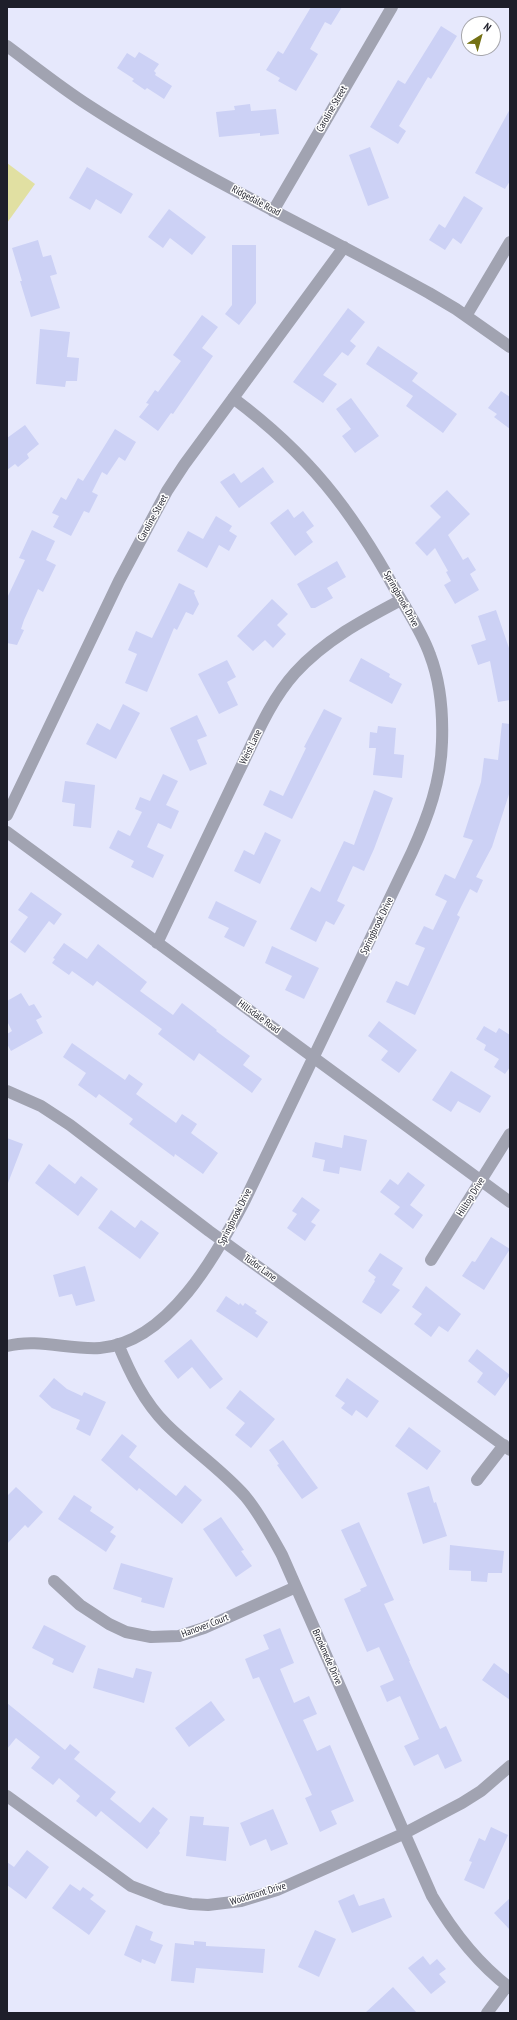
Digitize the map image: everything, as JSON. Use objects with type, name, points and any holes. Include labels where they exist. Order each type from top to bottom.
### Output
[{"type":"street","name":"Caroline Street","points":[[273,211],[392,7]]},
{"type":"street","name":"Ridgedale Road","points":[[7,46],[64,89],[116,122],[273,211],[413,284],[466,316],[510,347]]},
{"type":"street","points":[[466,316],[510,242]]},
{"type":"street","name":"Caroline Street","points":[[7,815],[144,534],[184,465],[344,248]]},
{"type":"street","name":"Springbrook Drive","points":[[7,1346],[28,1343],[50,1344],[86,1349],[103,1348],[118,1344],[134,1338],[162,1321],[182,1298],[224,1241],[314,1057],[427,819],[440,768],[442,715],[435,671],[430,655],[418,629],[365,537],[320,476],[274,430],[233,398]]},
{"type":"street","name":"Weist Lane","points":[[158,943],[268,713],[286,684],[314,654],[339,634],[401,600]]},
{"type":"street","name":"Hillsdale Road","points":[[7,832],[510,1202]]},
{"type":"street","name":"Tudor Lane","points":[[7,1091],[41,1106],[70,1125],[224,1241],[507,1448]]},
{"type":"street","name":"Hilltop Drive","points":[[431,1260],[510,1134]]},
{"type":"street","name":"Brookmede Drive","points":[[118,1344],[136,1384],[151,1406],[165,1423],[245,1496],[265,1524],[282,1555],[403,1834],[432,1896],[445,1919],[464,1944],[482,1965],[508,1987]]},
{"type":"street","points":[[477,1480],[507,1448]]},
{"type":"street","name":"Hanover Court","points":[[54,1581],[80,1605],[108,1624],[126,1632],[151,1637],[179,1636],[204,1628],[296,1587]]},
{"type":"street","name":"Woodmont Drive","points":[[7,1796],[131,1886],[165,1899],[191,1904],[208,1905],[241,1901],[277,1890],[403,1834],[462,1803],[481,1791],[510,1766]]},
{"type":"street","points":[[487,2013],[508,1987]]},
{"type":"shaded area","points":[[7,163],[35,184],[7,223]]},
{"type":"building","points":[[311,7],[342,7],[331,25],[325,22],[310,49],[318,54],[296,91],[278,81],[280,78],[266,70],[278,51],[283,54]]},
{"type":"building","points":[[441,26],[457,36],[431,79],[428,77],[399,126],[406,131],[398,144],[370,127],[398,80],[405,84]]},
{"type":"building","points":[[139,52],[159,64],[154,71],[156,73],[155,75],[172,86],[164,99],[147,88],[145,90],[132,81],[134,79],[117,68],[127,53],[135,58]]},
{"type":"building","points":[[250,104],[251,111],[276,109],[279,134],[260,136],[260,133],[219,137],[216,112],[235,110],[234,106]]},
{"type":"building","points":[[510,109],[510,181],[505,189],[475,173]]},
{"type":"building","points":[[370,147],[389,198],[368,206],[349,155]]},
{"type":"building","points":[[87,167],[133,194],[121,214],[96,199],[90,210],[69,198]]},
{"type":"building","points":[[464,196],[483,208],[461,244],[453,238],[445,250],[429,240],[439,224],[445,228]]},
{"type":"building","points":[[169,209],[206,237],[192,255],[170,238],[163,248],[148,237]]},
{"type":"building","points":[[38,240],[43,257],[51,255],[57,274],[50,276],[60,308],[31,317],[12,248]]},
{"type":"building","points":[[232,245],[256,245],[256,303],[239,325],[225,314],[232,305]]},
{"type":"building","points":[[348,308],[365,322],[350,341],[356,346],[348,356],[342,352],[323,375],[337,384],[323,403],[293,382]]},
{"type":"building","points":[[202,315],[218,327],[202,348],[213,356],[173,414],[171,413],[158,431],[139,417],[149,404],[146,403],[155,390],[158,392],[181,361],[173,355]]},
{"type":"building","points":[[40,329],[70,332],[67,357],[79,358],[77,381],[66,381],[65,387],[36,384]]},
{"type":"building","points":[[378,346],[418,373],[412,381],[457,414],[443,433],[406,406],[413,396],[366,364]]},
{"type":"building","points":[[501,391],[510,397],[510,429],[494,417],[497,414],[488,408]]},
{"type":"building","points":[[351,398],[379,436],[355,453],[342,436],[351,429],[336,409]]},
{"type":"building","points":[[25,425],[39,444],[27,454],[29,458],[18,467],[15,464],[7,470],[7,438]]},
{"type":"building","points":[[115,429],[136,442],[125,461],[119,457],[107,475],[102,472],[92,492],[98,495],[89,513],[84,511],[71,536],[53,527],[59,516],[52,513],[61,497],[66,500],[78,478],[83,481]]},
{"type":"building","points":[[263,467],[274,482],[239,508],[220,482],[234,473],[241,483]]},
{"type":"building","points":[[447,490],[470,514],[448,535],[463,560],[468,557],[476,570],[470,574],[479,590],[455,604],[444,585],[451,581],[446,572],[448,571],[435,548],[427,556],[415,543],[441,517],[430,506]]},
{"type":"building","points":[[288,509],[294,518],[303,511],[314,526],[306,532],[313,542],[295,556],[270,523]]},
{"type":"building","points":[[216,516],[232,526],[229,531],[237,536],[229,551],[219,545],[207,568],[177,551],[188,531],[203,539]]},
{"type":"building","points":[[32,530],[55,541],[46,560],[56,565],[43,592],[38,589],[24,620],[21,629],[24,630],[17,645],[7,643],[7,598],[25,560],[19,558]]},
{"type":"building","points":[[337,561],[346,577],[327,588],[333,598],[315,608],[311,608],[297,584]]},
{"type":"building","points":[[179,583],[195,591],[194,593],[199,604],[193,615],[186,612],[177,630],[174,628],[147,692],[125,683],[137,654],[128,650],[136,631],[152,638]]},
{"type":"building","points":[[272,599],[288,614],[277,625],[286,634],[273,648],[265,640],[253,651],[237,636]]},
{"type":"building","points":[[496,610],[510,651],[510,700],[498,702],[490,661],[478,665],[471,645],[486,640],[478,616]]},
{"type":"building","points":[[361,658],[390,674],[389,677],[402,684],[392,704],[349,681]]},
{"type":"building","points":[[227,660],[236,677],[227,682],[238,705],[219,714],[198,674]]},
{"type":"building","points":[[123,704],[140,713],[116,759],[86,744],[97,723],[110,730]]},
{"type":"building","points":[[324,709],[342,718],[292,819],[263,805],[270,790],[283,796],[306,748],[304,747]]},
{"type":"building","points":[[197,715],[207,736],[197,740],[207,764],[190,771],[170,728]]},
{"type":"building","points":[[502,723],[510,724],[510,791],[492,847],[476,877],[483,880],[477,893],[470,889],[457,915],[460,917],[415,1015],[386,1002],[396,981],[408,986],[425,948],[415,944],[424,926],[433,930],[447,901],[435,895],[445,874],[455,879],[473,840],[463,837],[481,782],[484,758],[498,760]]},
{"type":"building","points":[[378,726],[396,728],[394,754],[404,755],[402,778],[373,775],[376,748],[369,748],[370,732],[377,733]]},
{"type":"building","points":[[163,774],[178,781],[166,805],[179,811],[171,829],[158,823],[147,847],[164,855],[153,878],[131,867],[134,861],[109,848],[118,830],[130,836],[142,812],[135,809],[140,797],[150,801]]},
{"type":"building","points":[[65,781],[95,785],[91,828],[73,826],[75,804],[62,802]]},
{"type":"building","points":[[374,790],[393,798],[374,849],[364,871],[353,866],[337,901],[345,905],[334,925],[326,921],[316,942],[290,929],[311,887],[320,892],[344,841],[354,845]]},
{"type":"building","points":[[265,832],[281,840],[260,884],[234,871],[244,850],[254,855]]},
{"type":"building","points":[[31,892],[62,914],[54,925],[49,921],[25,953],[10,942],[28,917],[18,910]]},
{"type":"building","points":[[216,901],[257,921],[244,947],[224,937],[229,928],[208,918]]},
{"type":"building","points":[[64,943],[87,959],[98,944],[147,982],[140,991],[173,1015],[182,1003],[250,1056],[243,1065],[262,1079],[252,1093],[199,1053],[194,1061],[158,1034],[162,1029],[97,981],[93,986],[72,971],[69,975],[52,963],[55,959],[53,958]]},
{"type":"building","points":[[272,946],[319,968],[304,999],[285,990],[292,976],[265,963]]},
{"type":"building","points":[[21,993],[29,1006],[34,1004],[42,1017],[36,1020],[43,1033],[11,1051],[7,1044],[7,1034],[12,1031],[7,1021],[7,1001]]},
{"type":"building","points":[[379,1021],[417,1050],[399,1073],[381,1060],[388,1051],[368,1036]]},
{"type":"building","points":[[484,1026],[496,1033],[499,1028],[510,1035],[510,1067],[505,1074],[494,1067],[499,1059],[484,1050],[486,1045],[476,1039]]},
{"type":"building","points":[[72,1043],[125,1080],[129,1074],[143,1084],[136,1094],[176,1123],[182,1114],[197,1124],[191,1133],[218,1153],[203,1174],[175,1154],[174,1157],[129,1124],[133,1119],[99,1094],[96,1098],[78,1085],[86,1073],[63,1057]]},
{"type":"building","points":[[451,1071],[491,1096],[480,1113],[458,1101],[451,1112],[432,1100]]},
{"type":"building","points":[[344,1135],[367,1140],[361,1171],[340,1167],[339,1174],[323,1171],[325,1160],[312,1157],[315,1142],[342,1148]]},
{"type":"building","points":[[7,1138],[23,1144],[8,1183],[7,1183]]},
{"type":"building","points":[[49,1164],[75,1184],[81,1176],[98,1189],[78,1216],[35,1183]]},
{"type":"building","points":[[408,1172],[425,1185],[410,1205],[423,1215],[413,1229],[394,1214],[400,1207],[380,1192],[390,1179],[398,1185]]},
{"type":"building","points":[[302,1197],[320,1210],[311,1222],[316,1225],[305,1241],[287,1228],[297,1214],[292,1211]]},
{"type":"building","points":[[111,1210],[135,1228],[141,1220],[159,1233],[140,1259],[98,1228]]},
{"type":"building","points":[[491,1237],[510,1249],[484,1290],[462,1276],[472,1261],[475,1262]]},
{"type":"building","points":[[380,1253],[403,1268],[392,1285],[400,1290],[381,1314],[362,1302],[376,1277],[368,1271]]},
{"type":"building","points":[[85,1266],[95,1301],[76,1306],[72,1294],[59,1297],[53,1275]]},
{"type":"building","points":[[426,1286],[461,1314],[448,1332],[439,1326],[431,1337],[414,1324],[422,1314],[412,1307]]},
{"type":"building","points":[[226,1296],[239,1305],[240,1303],[243,1306],[245,1303],[257,1311],[255,1313],[268,1322],[257,1338],[216,1311]]},
{"type":"building","points":[[191,1339],[223,1379],[210,1389],[192,1367],[178,1379],[164,1361]]},
{"type":"building","points":[[477,1349],[510,1375],[495,1396],[477,1382],[483,1373],[468,1361]]},
{"type":"building","points":[[54,1378],[67,1389],[82,1396],[84,1392],[106,1402],[90,1436],[76,1429],[80,1420],[52,1408],[39,1396]]},
{"type":"building","points":[[347,1378],[379,1401],[367,1418],[356,1410],[352,1416],[341,1408],[345,1403],[335,1396]]},
{"type":"building","points":[[240,1390],[275,1419],[251,1448],[235,1435],[245,1423],[226,1408]]},
{"type":"building","points":[[409,1427],[441,1451],[427,1470],[395,1446]]},
{"type":"building","points":[[122,1434],[137,1446],[129,1457],[166,1488],[176,1496],[185,1485],[202,1500],[182,1524],[139,1488],[137,1491],[101,1460]]},
{"type":"building","points":[[283,1440],[318,1488],[302,1499],[277,1465],[279,1464],[269,1450]]},
{"type":"building","points":[[429,1486],[447,1536],[423,1544],[407,1493]]},
{"type":"building","points":[[16,1487],[43,1512],[28,1528],[25,1525],[7,1544],[7,1496]]},
{"type":"building","points":[[74,1495],[92,1507],[90,1511],[114,1527],[110,1532],[116,1536],[106,1552],[58,1519]]},
{"type":"building","points":[[221,1517],[244,1550],[241,1551],[252,1566],[236,1577],[203,1529]]},
{"type":"building","points":[[359,1522],[394,1600],[384,1604],[440,1729],[446,1726],[462,1761],[445,1769],[438,1754],[414,1766],[404,1746],[419,1739],[400,1696],[387,1702],[380,1686],[394,1680],[379,1647],[367,1652],[344,1599],[361,1591],[360,1589],[367,1586],[341,1530]]},
{"type":"building","points":[[450,1545],[504,1551],[502,1573],[488,1573],[487,1582],[471,1581],[471,1571],[449,1570]]},
{"type":"building","points":[[121,1563],[173,1578],[164,1608],[141,1602],[142,1598],[113,1589]]},
{"type":"building","points":[[44,1625],[86,1646],[73,1673],[52,1664],[54,1659],[32,1648]]},
{"type":"building","points":[[280,1628],[294,1663],[280,1669],[294,1703],[309,1696],[317,1714],[303,1720],[317,1751],[330,1745],[354,1801],[331,1811],[337,1824],[320,1832],[305,1798],[312,1795],[259,1677],[253,1679],[245,1659],[269,1649],[263,1635]]},
{"type":"building","points":[[494,1663],[510,1675],[510,1700],[482,1680]]},
{"type":"building","points":[[98,1668],[133,1678],[136,1668],[152,1672],[144,1703],[93,1688]]},
{"type":"building","points":[[211,1701],[225,1720],[189,1747],[175,1728]]},
{"type":"building","points":[[7,1703],[65,1750],[70,1744],[80,1752],[74,1759],[116,1792],[110,1799],[140,1823],[153,1807],[168,1819],[159,1831],[160,1833],[147,1849],[101,1811],[96,1817],[76,1801],[80,1796],[59,1778],[53,1785],[31,1768],[40,1757],[16,1738],[7,1749]]},
{"type":"building","points":[[273,1809],[288,1844],[271,1851],[266,1839],[250,1846],[240,1823]]},
{"type":"building","points":[[190,1816],[204,1817],[203,1825],[229,1827],[226,1861],[186,1856]]},
{"type":"building","points":[[491,1827],[508,1835],[484,1889],[464,1880],[472,1862],[469,1861],[479,1838],[485,1841]]},
{"type":"building","points":[[27,1850],[49,1867],[26,1899],[7,1885],[7,1862],[14,1867]]},
{"type":"building","points":[[70,1884],[80,1891],[83,1887],[94,1895],[90,1899],[106,1911],[89,1935],[52,1908]]},
{"type":"building","points":[[354,1894],[359,1906],[384,1898],[392,1917],[352,1933],[338,1901]]},
{"type":"building","points":[[510,1898],[510,1930],[494,1913]]},
{"type":"building","points":[[136,1925],[153,1932],[150,1940],[163,1945],[155,1964],[142,1959],[141,1963],[124,1955]]},
{"type":"building","points":[[315,1930],[336,1939],[319,1977],[298,1967]]},
{"type":"building","points":[[194,1941],[206,1942],[206,1946],[265,1949],[263,1973],[196,1968],[194,1983],[171,1981],[175,1943],[194,1945]]},
{"type":"building","points":[[423,1956],[430,1965],[437,1959],[446,1969],[439,1974],[446,1982],[431,1994],[408,1968]]},
{"type":"building","points":[[393,1987],[417,2013],[365,2013]]}]
